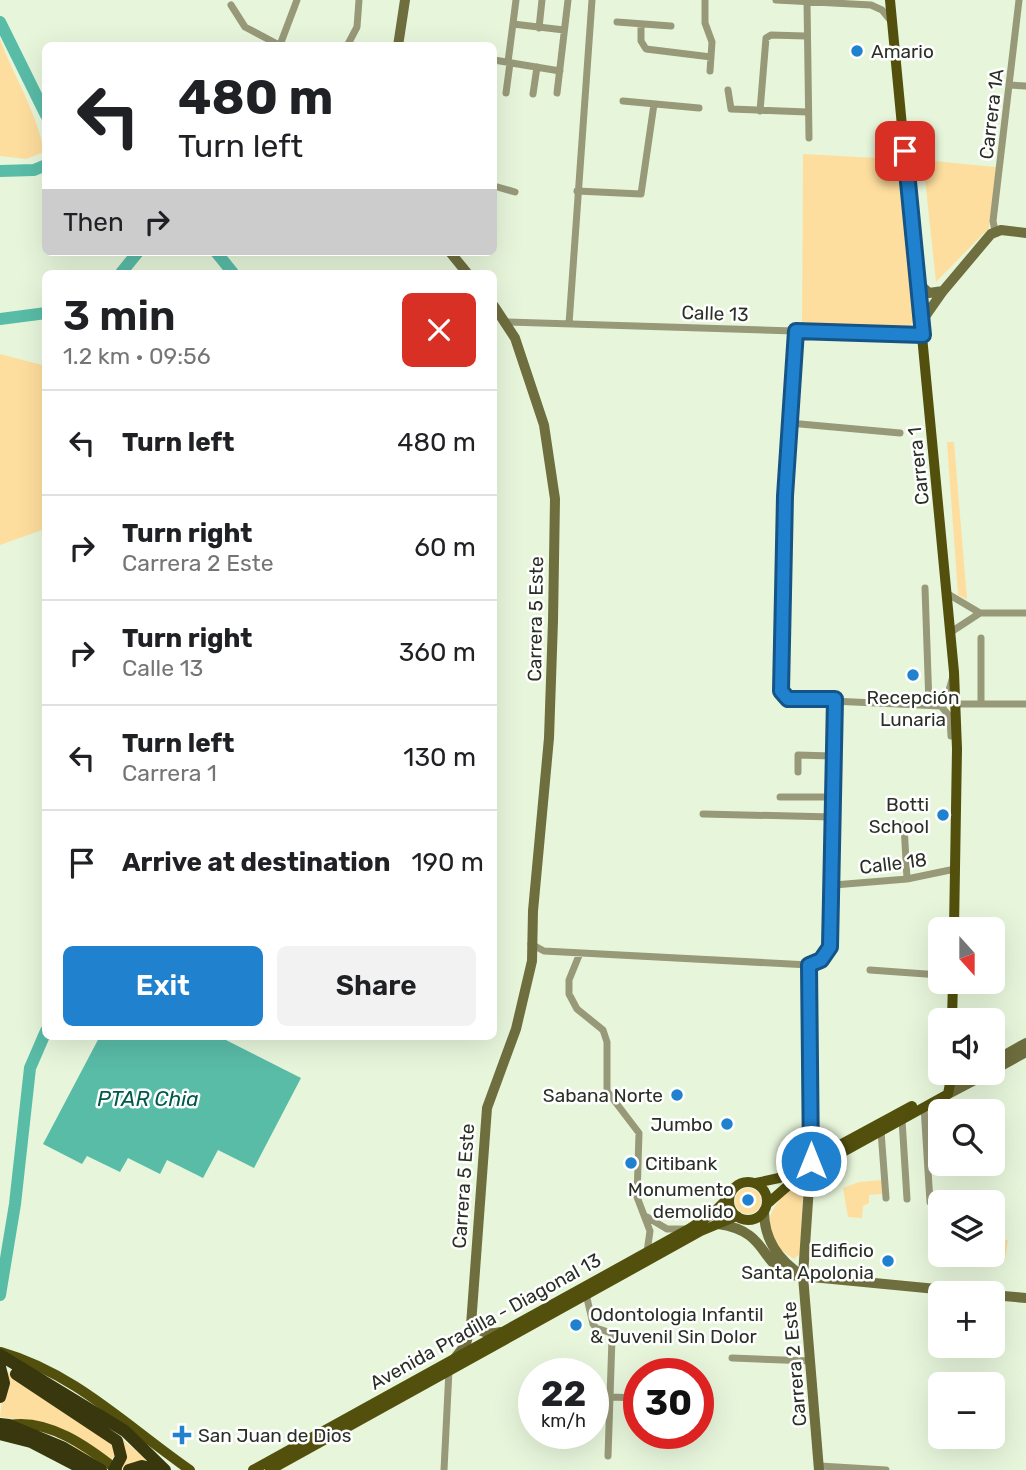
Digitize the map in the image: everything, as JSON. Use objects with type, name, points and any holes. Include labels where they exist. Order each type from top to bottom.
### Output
[{"type":"highway","points":[[0,1353],[109,1420],[140,1443],[165,1470]]},
{"type":"highway","points":[[0,1365],[4,1383],[0,1397]]},
{"type":"highway","points":[[0,1365],[112,1436],[121,1452],[115,1470]]},
{"type":"highway","points":[[3,1428],[30,1429],[101,1470]]},
{"type":"highway","points":[[3,1428],[78,1468]]},
{"type":"highway","points":[[129,1470],[148,1466],[159,1470]]},
{"type":"main road","name":"Carrera 1","points":[[890,0],[954,672],[957,749],[954,917]]},
{"type":"main road","points":[[949,1085],[810,1166],[786,1185],[766,1208],[751,1220],[737,1216],[729,1206],[729,1197],[739,1184],[779,1178],[810,1166],[902,1120],[924,1107],[950,1085]]},
{"type":"main road","points":[[755,1183],[765,1191],[766,1208]]},
{"type":"main road","name":"Avenida Pradilla - Diagonal 13","points":[[270,1470],[452,1364],[500,1332],[689,1228],[712,1214],[729,1197]]},
{"type":"main road","name":"Avenida Pradilla - Diagonal 13","points":[[253,1470],[737,1216]]},
{"type":"main road","points":[[0,1353],[34,1361],[103,1404],[190,1470]]},
{"type":"main road","points":[[30,1429],[75,1441],[115,1470]]},
{"type":"street","points":[[281,42],[297,0]]},
{"type":"street","points":[[348,42],[357,27],[359,0]]},
{"type":"street","points":[[399,42],[405,0]]},
{"type":"street","points":[[506,93],[516,0]]},
{"type":"street","points":[[540,28],[542,0]]},
{"type":"street","points":[[557,93],[568,0]]},
{"type":"street","points":[[569,324],[592,0]]},
{"type":"street","points":[[705,0],[705,23],[711,36],[710,71]]},
{"type":"street","points":[[776,0],[871,5],[886,13],[892,23]]},
{"type":"street","points":[[871,5],[880,0]]},
{"type":"street","name":"Carrera 1A","points":[[992,224],[1019,0]]},
{"type":"street","points":[[807,2],[809,138]]},
{"type":"street","points":[[231,5],[245,27],[274,42]]},
{"type":"street","points":[[617,22],[671,26]]},
{"type":"street","points":[[513,24],[564,30]]},
{"type":"street","points":[[641,24],[641,41],[646,49],[711,57]]},
{"type":"street","points":[[760,111],[766,38],[771,35],[806,36]]},
{"type":"street","points":[[497,60],[560,71]]},
{"type":"street","points":[[533,94],[537,67]]},
{"type":"street","points":[[1009,85],[1026,86]]},
{"type":"street","points":[[728,90],[731,109],[807,112]]},
{"type":"street","points":[[622,101],[699,108]]},
{"type":"street","points":[[577,191],[641,194],[654,104]]},
{"type":"street","points":[[497,187],[515,191]]},
{"type":"street","points":[[922,321],[992,224],[1026,233]]},
{"type":"street","points":[[453,256],[465,270]]},
{"type":"street","points":[[918,283],[929,293],[943,290]]},
{"type":"street","name":"Carrera 5 Este","points":[[444,1470],[452,1364],[466,1344],[471,1315],[486,1108],[516,1030],[531,961],[549,738],[555,499],[551,459],[537,395],[506,321],[497,310]]},
{"type":"street","name":"Calle 13","points":[[506,321],[923,335]]},
{"type":"street","points":[[796,331],[785,496],[783,696],[788,699],[931,705],[949,713],[951,736],[957,749]]},
{"type":"street","points":[[789,423],[900,433]]},
{"type":"street","points":[[925,588],[931,705]]},
{"type":"street","points":[[948,594],[980,613],[1026,613]]},
{"type":"street","points":[[951,632],[980,613]]},
{"type":"street","points":[[981,638],[981,704]]},
{"type":"street","points":[[931,705],[947,697],[949,681],[954,672]]},
{"type":"street","points":[[531,944],[544,951],[580,953],[809,965],[821,960],[830,947],[834,885],[832,756],[835,699]]},
{"type":"street","points":[[955,704],[1026,704]]},
{"type":"street","points":[[798,772],[798,755],[832,756]]},
{"type":"street","points":[[780,797],[833,797]]},
{"type":"street","points":[[703,814],[833,817]]},
{"type":"street","points":[[905,825],[907,879]]},
{"type":"street","name":"Calle 18","points":[[834,885],[907,879],[955,869]]},
{"type":"street","points":[[531,961],[544,951]]},
{"type":"street","points":[[580,953],[569,980],[569,994],[577,1009],[603,1030],[607,1042],[607,1091],[639,1133],[637,1197],[650,1231],[647,1252]]},
{"type":"street","name":"Carrera 2 Este","points":[[809,965],[810,1166],[803,1276],[819,1468]]},
{"type":"street","points":[[870,970],[928,974]]},
{"type":"street","points":[[1005,1055],[1026,1043]]},
{"type":"street","points":[[1005,1064],[1026,1052]]},
{"type":"street","points":[[924,1107],[929,1190]]},
{"type":"street","points":[[902,1120],[907,1199]]},
{"type":"street","points":[[881,1131],[886,1198]]},
{"type":"street","points":[[766,1208],[766,1231],[781,1257],[803,1276]]},
{"type":"street","points":[[644,1214],[667,1228],[689,1228]]},
{"type":"street","points":[[718,1224],[747,1232],[758,1241],[779,1270],[803,1276],[928,1288]]},
{"type":"street","points":[[781,1257],[795,1260],[805,1250]]},
{"type":"street","points":[[586,1294],[593,1324],[611,1332],[608,1456]]},
{"type":"street","points":[[1005,1296],[1026,1298]]},
{"type":"street","points":[[471,1315],[478,1329],[493,1334],[500,1332]]},
{"type":"street","points":[[732,1358],[811,1361]]},
{"type":"street","points":[[611,1397],[623,1397]]},
{"type":"street","points":[[819,1468],[886,1470]]},
{"type":"shaded area","points":[[0,39],[31,109],[41,137],[42,153],[26,159],[0,156]]},
{"type":"shaded area","points":[[803,154],[896,159],[915,317],[910,326],[902,330],[802,326]]},
{"type":"shaded area","points":[[923,160],[996,167],[989,228],[936,282]]},
{"type":"shaded area","points":[[0,354],[42,365],[42,530],[0,545]]},
{"type":"shaded area","points":[[947,442],[954,442],[967,599],[958,595]]},
{"type":"shaded area","points":[[882,1180],[882,1194],[869,1195],[869,1203],[863,1206],[862,1218],[848,1217],[843,1188],[859,1182]]},
{"type":"shaded area","points":[[798,1183],[803,1186],[800,1254],[794,1259],[773,1240],[769,1221],[779,1201]]},
{"type":"shaded area","points":[[748,1188],[758,1191],[761,1201],[758,1211],[748,1214],[738,1211],[735,1201],[738,1191]]},
{"type":"shaded area","points":[[5,1370],[108,1437],[118,1450],[114,1456],[103,1463],[80,1461],[63,1454],[76,1438],[39,1422],[0,1417]]},
{"type":"shaded area","points":[[115,1433],[150,1463],[119,1470]]},
{"type":"water","name":"PTAR Chia","points":[[98,1040],[226,1040],[301,1078],[254,1168],[218,1150],[203,1178],[167,1160],[160,1174],[128,1158],[120,1172],[87,1156],[82,1164],[43,1144]]},
{"type":"waterway","points":[[0,22],[42,107]]},
{"type":"waterway","points":[[0,171],[34,170],[42,167]]},
{"type":"waterway","points":[[123,270],[135,256]]},
{"type":"waterway","points":[[219,256],[231,270]]},
{"type":"waterway","points":[[0,319],[42,314]]},
{"type":"waterway","points":[[0,1295],[15,1204],[30,1068],[42,1040]]},
{"type":"place","name":"Amario","points":[[857,51]]},
{"type":"place","name":"Recepción Lunaria","points":[[913,675]]},
{"type":"place","name":"Botti School","points":[[943,815]]},
{"type":"place","name":"Sabana Norte","points":[[677,1095]]},
{"type":"place","name":"Jumbo","points":[[727,1124]]},
{"type":"place","name":"Citibank","points":[[631,1163]]},
{"type":"place","name":"Monumento demolido","points":[[748,1200]]},
{"type":"place","name":"Edificio Santa Apolonia","points":[[888,1261]]},
{"type":"place","name":"Odontologia Infantil & Juvenil Sin Dolor","points":[[576,1325]]},
{"type":"place","name":"San Juan de Dios","points":[[182,1435]]},
{"type":"route","points":[[811,1161],[809,965],[821,960],[830,947],[834,885],[832,756],[835,699],[786,699],[781,691],[785,496],[796,331],[923,335],[905,151]]}]
